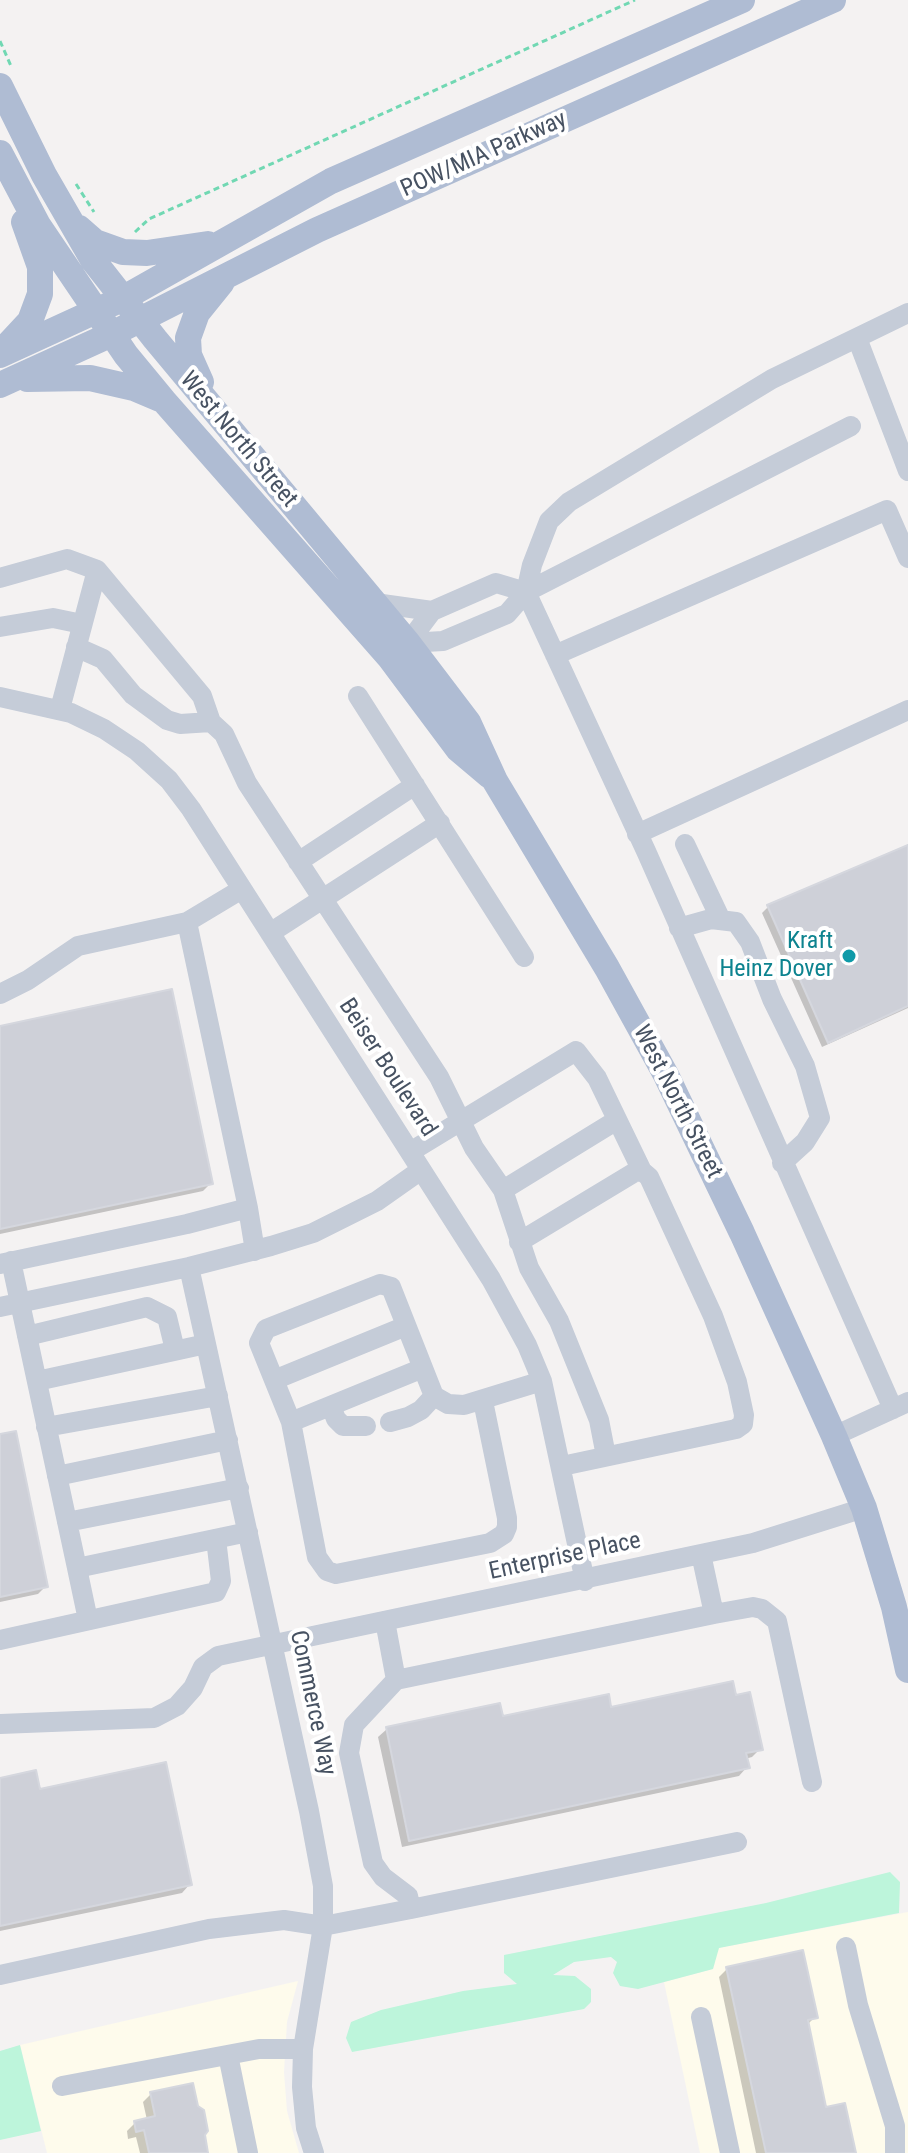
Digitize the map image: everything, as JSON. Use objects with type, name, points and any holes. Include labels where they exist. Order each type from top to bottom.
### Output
[{"type":"main road","name":"POW/MIA Parkway","points":[[0,353],[122,299],[331,181],[742,0]]},
{"type":"main road","name":"POW/MIA Parkway","points":[[6,382],[112,334],[317,230],[831,0]]},
{"type":"main road","name":"West North Street","points":[[0,86],[44,175],[93,260],[139,320],[375,603],[399,651]]},
{"type":"main road","points":[[0,353],[14,341],[36,311],[41,281],[40,267],[1,155]]},
{"type":"main road","name":"West North Street","points":[[1,155],[38,225],[112,334],[164,401],[468,722],[495,781],[607,968],[666,1075],[742,1233],[834,1436],[901,1604],[908,1670]]},
{"type":"main road","points":[[66,213],[95,242],[123,252],[147,253],[223,242]]},
{"type":"main road","points":[[219,417],[192,363],[188,338],[197,313],[229,274]]},
{"type":"main road","points":[[6,382],[90,378],[134,388],[164,401]]},
{"type":"street","points":[[834,1436],[900,1406],[782,1163],[526,592],[532,565],[549,521],[569,502],[772,379],[908,313]]},
{"type":"street","points":[[857,338],[908,471]]},
{"type":"street","points":[[399,651],[443,641],[507,614],[526,592],[851,426]]},
{"type":"street","points":[[555,655],[887,510],[908,558]]},
{"type":"street","points":[[0,578],[67,559],[97,570],[202,696],[211,722],[224,734],[247,783],[439,1077],[474,1148],[503,1190],[529,1268],[559,1321],[599,1420],[606,1456]]},
{"type":"street","points":[[60,709],[97,570]]},
{"type":"street","points":[[399,651],[432,611],[496,583],[526,592]]},
{"type":"street","points":[[375,603],[432,611]]},
{"type":"street","points":[[0,627],[53,618],[82,624]]},
{"type":"street","points":[[76,647],[103,659],[133,695],[167,720],[180,724],[211,722]]},
{"type":"street","points":[[358,696],[524,957]]},
{"type":"street","name":"Beiser Boulevard","points":[[0,697],[60,709],[104,729],[137,751],[169,780],[191,809],[491,1279],[527,1345],[542,1381],[585,1581]]},
{"type":"street","points":[[637,834],[908,710]]},
{"type":"street","points":[[298,862],[415,785]]},
{"type":"street","points":[[270,933],[440,823]]},
{"type":"street","points":[[685,844],[721,920]]},
{"type":"street","points":[[0,994],[28,980],[78,946],[187,922],[242,889]]},
{"type":"street","points":[[679,928],[711,919],[736,922],[750,942],[772,999],[805,1066],[820,1118],[805,1142],[782,1163]]},
{"type":"street","points":[[187,922],[255,1251]]},
{"type":"street","points":[[410,1152],[576,1051],[597,1078],[642,1171],[649,1177],[713,1316],[737,1382],[743,1424],[736,1429],[562,1466]]},
{"type":"street","points":[[503,1190],[617,1120]]},
{"type":"street","points":[[10,1305],[189,1267],[313,1233],[377,1201],[421,1170]]},
{"type":"street","points":[[519,1242],[635,1172],[642,1171]]},
{"type":"street","points":[[88,1620],[27,1336],[10,1305],[6,1262],[248,1208]]},
{"type":"street","name":"Commerce Way","points":[[189,1267],[323,1886],[323,1926],[303,2049],[302,2087],[306,2128],[314,2153]]},
{"type":"street","points":[[483,1401],[507,1518],[504,1534],[490,1543],[336,1574],[327,1571],[317,1557],[291,1422],[259,1343],[266,1329],[380,1284],[391,1287],[434,1396],[448,1404],[464,1405],[542,1381]]},
{"type":"street","points":[[27,1336],[147,1307],[167,1317],[175,1350]]},
{"type":"street","points":[[274,1380],[406,1326]]},
{"type":"street","points":[[37,1381],[206,1344]]},
{"type":"street","points":[[291,1422],[423,1368]]},
{"type":"street","points":[[46,1427],[218,1396]]},
{"type":"street","points":[[390,1422],[421,1410],[434,1396]]},
{"type":"street","points":[[331,1406],[336,1419],[343,1426],[366,1426]]},
{"type":"street","points":[[57,1476],[228,1440]]},
{"type":"street","points":[[67,1522],[239,1488]]},
{"type":"street","name":"Enterprise Place","points":[[0,1724],[154,1718],[187,1697],[203,1667],[218,1656],[585,1581],[753,1543],[864,1508]]},
{"type":"street","points":[[77,1568],[248,1532]]},
{"type":"street","points":[[0,1640],[216,1592],[221,1581],[216,1539]]},
{"type":"street","points":[[701,1554],[714,1614]]},
{"type":"street","points":[[411,1909],[408,1896],[383,1877],[373,1863],[349,1753],[354,1725],[396,1680],[714,1614],[753,1607],[762,1609],[777,1621],[781,1631],[812,1782]]},
{"type":"street","points":[[385,1621],[396,1680]]},
{"type":"street","points":[[0,1975],[209,1929],[284,1920],[323,1926],[737,1842]]},
{"type":"street","points":[[846,1947],[858,2005],[895,2126],[895,2153]]},
{"type":"street","points":[[701,2017],[730,2153]]},
{"type":"street","points":[[62,2086],[277,2047],[303,2049]]},
{"type":"street","points":[[228,2055],[248,2153]]},
{"type":"path","points":[[132,240],[135,232],[149,219],[635,0]]},
{"type":"shaded area","points":[[908,1912],[908,2153],[700,2153],[664,1982],[713,1969],[718,1948]]},
{"type":"shaded area","points":[[298,1981],[287,2022],[284,2072],[287,2111],[299,2153],[47,2153],[20,2045]]},
{"type":"green space","points":[[890,1872],[900,1882],[899,1913],[719,1948],[713,1969],[638,1989],[620,1986],[613,1973],[617,1962],[611,1957],[574,1962],[553,1975],[575,1976],[591,1989],[591,2002],[584,2009],[352,2052],[346,2038],[351,2022],[381,2010],[463,1991],[517,1984],[504,1973],[504,1955],[766,1903]]},
{"type":"green space","points":[[20,2045],[41,2131],[0,2140],[0,2051]]},
{"type":"building","name":"Kraft Heinz Dover","points":[[908,845],[908,1006],[828,1043],[767,905]]},
{"type":"building","points":[[172,989],[213,1184],[0,1229],[0,1026]]},
{"type":"building","points":[[16,1431],[48,1587],[0,1597],[0,1434]]},
{"type":"building","points":[[733,1681],[736,1695],[750,1692],[763,1750],[746,1753],[750,1768],[409,1841],[386,1727],[500,1703],[503,1716],[609,1694],[611,1707]]},
{"type":"building","points":[[166,1762],[192,1885],[0,1926],[0,1778],[36,1770],[40,1789]]},
{"type":"building","points":[[803,1950],[818,2018],[808,2020],[826,2107],[845,2103],[856,2153],[766,2153],[726,1967]]},
{"type":"building","points":[[193,2083],[198,2106],[204,2110],[208,2153],[149,2153],[144,2130],[136,2132],[134,2121],[155,2116],[150,2092]]},
{"type":"place","name":"Kraft Heinz Dover","points":[[849,956]]}]
